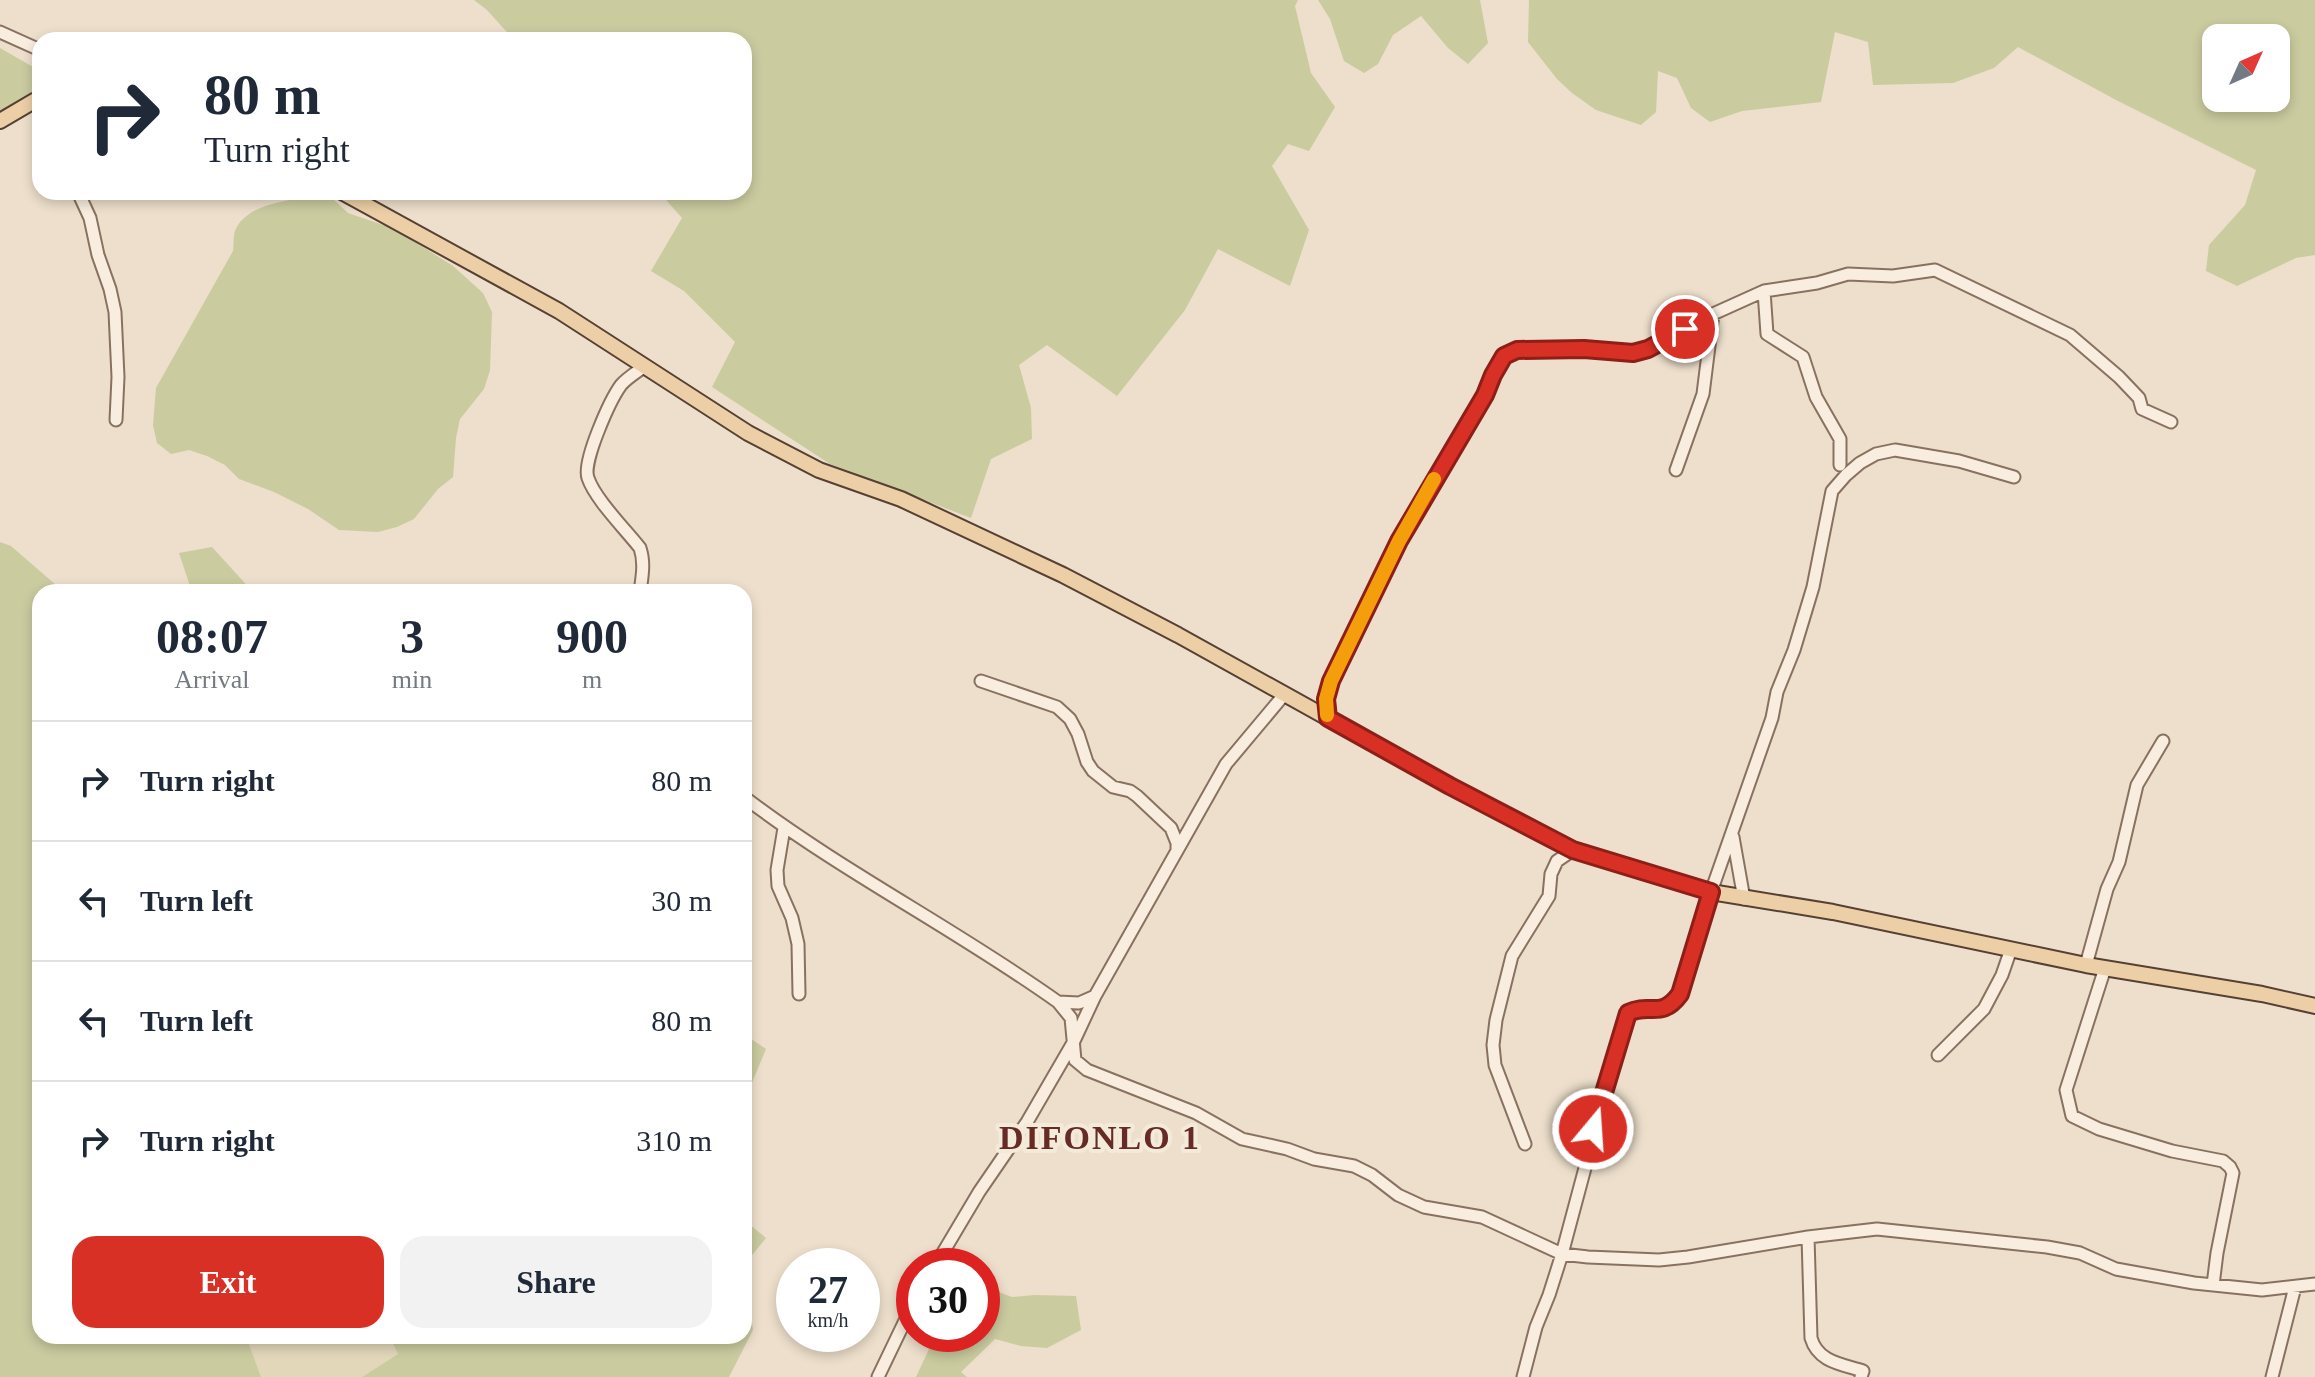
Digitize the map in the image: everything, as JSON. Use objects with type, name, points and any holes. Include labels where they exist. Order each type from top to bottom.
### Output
[{"type":"main road","points":[[0,121],[32,102]]},
{"type":"main road","points":[[357,200],[559,311],[775,448],[819,470],[901,499],[1063,575],[1573,850],[1744,899],[1833,912],[2086,965],[2262,994],[2315,1006]]},
{"type":"street","points":[[0,32],[32,46]]},
{"type":"street","points":[[82,200],[90,218],[115,312],[116,420]]},
{"type":"street","points":[[1328,718],[1326,699],[1331,681],[1399,541],[1485,395],[1504,356],[1517,350],[1584,349],[1633,353],[1648,349],[1764,291],[1817,283],[1848,274],[1893,276],[1935,270],[2070,335],[2119,377],[2139,398],[2142,409],[2171,422]]},
{"type":"street","points":[[1764,291],[1767,334],[1803,357],[1816,397],[1840,439],[1840,465]]},
{"type":"street","points":[[1676,470],[1703,394],[1713,314]]},
{"type":"street","points":[[641,584],[643,557],[640,548],[586,475],[590,453],[616,394],[645,366]]},
{"type":"street","points":[[1523,1377],[1536,1327],[1562,1254],[1593,1129],[1628,1013],[1636,1009],[1659,1010],[1672,1005],[1680,994],[1711,892],[1772,718],[1777,692],[1794,650],[1813,587],[1832,491],[1860,463],[1876,454],[1895,450],[1959,461],[2014,477]]},
{"type":"street","points":[[981,681],[1057,707],[1070,719],[1093,771],[1113,787],[1137,796],[1171,828],[1177,851]]},
{"type":"street","points":[[946,1248],[1027,1122],[1074,1041],[1095,996],[1226,764],[1283,696]]},
{"type":"street","points":[[2086,965],[2107,889],[2119,862],[2137,785],[2163,741]]},
{"type":"street","points":[[752,803],[784,828],[939,923],[1058,1002],[1071,1018],[1075,1060],[1087,1070],[1196,1113],[1242,1139],[1287,1149],[1314,1159],[1354,1166],[1398,1195],[1424,1207],[1482,1217],[1562,1254],[1659,1260],[1877,1229],[1977,1238],[2080,1253],[2116,1269],[2213,1285],[2262,1290],[2315,1284]]},
{"type":"street","points":[[784,828],[777,870],[778,886],[792,918],[798,944],[799,994]]},
{"type":"street","points":[[1732,832],[1744,899]]},
{"type":"street","points":[[1525,1144],[1495,1065],[1493,1045],[1496,1020],[1512,956],[1549,896],[1551,874],[1557,861],[1573,850]]},
{"type":"street","points":[[1938,1055],[1984,1009],[2002,975],[2011,949]]},
{"type":"street","points":[[2105,968],[2070,1072],[2067,1104],[2072,1116],[2099,1129],[2182,1153],[2223,1161],[2230,1167],[2233,1173],[2213,1285]]},
{"type":"street","points":[[1058,1002],[1079,1003],[1095,996]]},
{"type":"street","points":[[1808,1237],[1811,1338],[1814,1347],[1822,1357],[1863,1371],[1861,1377]]},
{"type":"street","points":[[2272,1377],[2295,1287]]},
{"type":"street","points":[[878,1377],[896,1337]]},
{"type":"shaded area","points":[[249,1344],[393,1344],[398,1354],[362,1377],[261,1377]]},
{"type":"green space","points":[[474,0],[1298,0],[1295,6],[1311,73],[1335,107],[1309,151],[1288,144],[1272,166],[1309,230],[1290,286],[1218,249],[1185,310],[1117,396],[1047,345],[1019,365],[1031,408],[1032,439],[991,459],[971,518],[830,464],[712,387],[735,342],[684,291],[651,271],[682,218],[666,200],[752,200],[752,32],[507,32]]},
{"type":"green space","points":[[1318,0],[1480,0],[1488,43],[1468,64],[1448,48],[1421,16],[1393,35],[1378,64],[1364,73],[1344,61],[1330,19]]},
{"type":"green space","points":[[1529,0],[2315,0],[2315,255],[2296,258],[2237,286],[2206,271],[2209,245],[2245,205],[2256,170],[2018,47],[1994,68],[1953,83],[1873,85],[1868,42],[1835,32],[1821,102],[1742,111],[1710,122],[1691,108],[1677,78],[1658,71],[1656,112],[1641,125],[1596,110],[1557,79],[1528,42]]},
{"type":"green space","points":[[0,48],[32,66],[32,93],[0,111]]},
{"type":"green space","points":[[288,200],[334,200],[348,213],[404,235],[453,266],[483,293],[492,312],[490,370],[484,389],[460,419],[453,477],[438,489],[414,519],[397,527],[378,532],[339,530],[308,509],[239,479],[225,465],[207,456],[189,450],[171,454],[157,443],[153,425],[156,388],[233,251],[234,233],[240,222],[266,206]]},
{"type":"green space","points":[[0,542],[11,546],[55,584],[32,584],[32,1344],[249,1344],[261,1377],[0,1377]]},
{"type":"green space","points":[[212,547],[246,584],[189,584],[179,553]]},
{"type":"green space","points":[[752,1039],[766,1049],[752,1083]]},
{"type":"green space","points":[[752,1227],[766,1238],[752,1255]]},
{"type":"green space","points":[[1000,1293],[1012,1297],[1076,1296],[1081,1330],[1047,1348],[1000,1340]]},
{"type":"green space","points":[[393,1344],[746,1344],[729,1377],[362,1377],[398,1354]]},
{"type":"green space","points":[[928,1352],[982,1352],[961,1372],[967,1377],[916,1377]]},
{"type":"slow traffic","points":[[1327,715],[1326,699],[1331,681],[1399,541],[1434,479]]},
{"type":"district","name":"DIFONLO 1","points":[[1100,1137]]},
{"type":"route","points":[[1593,1129],[1628,1013],[1636,1009],[1659,1010],[1672,1005],[1680,994],[1711,892],[1573,850],[1328,718],[1326,699],[1331,681],[1399,541],[1485,395],[1504,356],[1517,350],[1584,349],[1633,353],[1648,349],[1685,329]]}]
